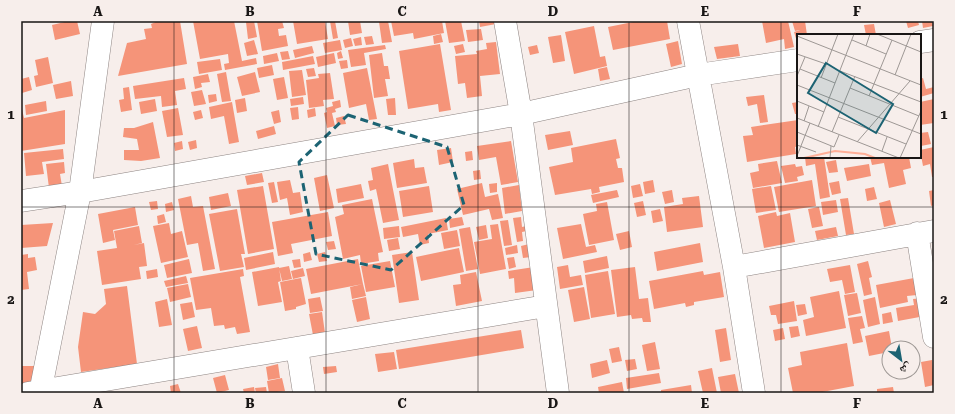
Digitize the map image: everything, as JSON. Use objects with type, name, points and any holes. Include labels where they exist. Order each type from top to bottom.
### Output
[{"type":"street","points":[[104,21],[80,192],[36,392],[546,306]]},
{"type":"street","points":[[505,21],[521,114],[558,393]]},
{"type":"street","points":[[688,21],[734,267],[754,393]]},
{"type":"street","points":[[921,42],[934,40]]},
{"type":"street","points":[[21,201],[80,192],[521,114],[698,75],[797,60]]},
{"type":"street","points":[[734,267],[925,232],[934,337]]},
{"type":"street","points":[[297,348],[304,393]]},
{"type":"highlighted area","points":[[348,115],[447,147],[464,205],[391,270],[316,254],[299,162]]},
{"type":"building","points":[[69,21],[77,21],[80,34],[55,40],[52,25]]},
{"type":"building","points":[[158,21],[180,21],[187,64],[118,76],[127,43],[146,39],[144,29],[152,28],[151,24]]},
{"type":"building","points":[[193,21],[234,21],[242,61],[256,58],[257,64],[225,70],[224,64],[229,63],[228,54],[200,59]]},
{"type":"building","points":[[254,21],[257,37],[248,39],[246,22]]},
{"type":"building","points":[[257,21],[282,21],[284,28],[278,29],[279,36],[286,35],[288,46],[262,51]]},
{"type":"building","points":[[293,21],[325,21],[328,39],[297,44]]},
{"type":"building","points":[[330,21],[335,21],[338,38],[333,39]]},
{"type":"building","points":[[348,21],[360,21],[362,33],[350,35]]},
{"type":"building","points":[[388,21],[392,42],[382,43],[379,22]]},
{"type":"building","points":[[391,21],[442,21],[444,33],[414,39],[413,33],[394,36]]},
{"type":"building","points":[[445,21],[461,21],[465,41],[449,43]]},
{"type":"building","points":[[479,21],[495,21],[496,24],[480,27]]},
{"type":"building","points":[[638,21],[667,21],[670,39],[613,50],[608,27]]},
{"type":"building","points":[[762,21],[788,21],[794,47],[785,49],[784,39],[766,43]]},
{"type":"building","points":[[792,21],[805,21],[807,34],[797,34],[797,42],[794,32],[800,30],[795,31]]},
{"type":"building","points":[[906,21],[918,21],[919,25],[908,28]]},
{"type":"building","points":[[922,21],[932,21],[933,26],[923,28]]},
{"type":"building","points":[[874,24],[876,34],[866,34],[864,25]]},
{"type":"building","points":[[594,26],[600,57],[605,56],[607,66],[574,74],[565,32]]},
{"type":"building","points":[[481,29],[483,40],[468,42],[466,30]]},
{"type":"building","points":[[441,34],[443,42],[434,44],[433,36]]},
{"type":"building","points":[[561,35],[565,61],[553,63],[548,37]]},
{"type":"building","points":[[372,36],[374,44],[366,45],[364,37]]},
{"type":"building","points":[[361,37],[362,45],[355,46],[353,39]]},
{"type":"building","points":[[351,38],[353,46],[345,48],[343,40]]},
{"type":"building","points":[[254,40],[258,54],[247,56],[244,43]]},
{"type":"building","points":[[340,40],[342,50],[325,53],[323,43]]},
{"type":"building","points":[[678,41],[682,64],[671,67],[666,44]]},
{"type":"building","points":[[496,42],[500,74],[480,76],[482,96],[467,98],[465,83],[458,84],[455,56],[477,54],[476,51],[487,49],[486,43]]},
{"type":"building","points":[[440,44],[451,110],[439,112],[438,104],[408,109],[399,51]]},
{"type":"building","points":[[463,44],[465,52],[456,54],[454,46]]},
{"type":"building","points":[[738,44],[740,56],[717,59],[714,47]]},
{"type":"building","points":[[385,45],[386,49],[364,53],[366,65],[351,67],[348,50]]},
{"type":"building","points":[[537,45],[539,53],[530,55],[528,47]]},
{"type":"building","points":[[312,46],[314,53],[295,58],[293,50]]},
{"type":"building","points":[[288,51],[290,59],[282,60],[280,52]]},
{"type":"building","points":[[341,51],[343,58],[338,59],[337,53]]},
{"type":"building","points":[[277,53],[279,61],[264,64],[263,56]]},
{"type":"building","points":[[334,53],[336,63],[318,67],[316,57]]},
{"type":"building","points":[[382,53],[384,66],[388,66],[390,79],[385,79],[388,96],[374,98],[369,55]]},
{"type":"building","points":[[313,56],[315,64],[283,70],[282,62]]},
{"type":"building","points":[[48,57],[53,83],[36,87],[34,76],[38,75],[35,60]]},
{"type":"building","points":[[220,59],[222,70],[199,74],[197,62]]},
{"type":"building","points":[[347,60],[348,68],[341,69],[339,61]]},
{"type":"building","points":[[272,65],[274,75],[259,78],[257,68]]},
{"type":"building","points":[[607,67],[610,79],[600,81],[598,69]]},
{"type":"building","points":[[314,68],[316,76],[308,77],[306,69]]},
{"type":"building","points":[[367,68],[377,119],[369,120],[366,104],[349,108],[343,73]]},
{"type":"building","points":[[302,70],[306,95],[292,97],[289,71]]},
{"type":"building","points":[[226,72],[231,101],[222,102],[217,74]]},
{"type":"building","points":[[255,72],[260,92],[242,96],[237,77]]},
{"type":"building","points":[[330,73],[334,99],[323,100],[324,106],[309,108],[306,80],[319,78],[318,74]]},
{"type":"building","points":[[208,74],[210,82],[201,83],[202,87],[195,89],[193,77]]},
{"type":"building","points":[[29,77],[32,90],[22,93],[21,79]]},
{"type":"building","points":[[284,77],[288,98],[277,100],[273,79]]},
{"type":"building","points":[[184,78],[186,89],[175,91],[177,105],[162,107],[161,96],[135,99],[133,86]]},
{"type":"building","points":[[923,78],[926,89],[934,87],[934,93],[921,97],[921,79]]},
{"type":"building","points":[[71,81],[73,96],[56,99],[53,85]]},
{"type":"building","points":[[129,87],[132,110],[121,112],[119,100],[124,99],[123,88]]},
{"type":"building","points":[[202,90],[206,104],[194,106],[191,92]]},
{"type":"building","points":[[216,94],[217,101],[209,103],[208,95]]},
{"type":"building","points":[[764,95],[768,122],[760,123],[757,104],[748,106],[746,97]]},
{"type":"building","points":[[303,97],[304,104],[291,106],[290,99]]},
{"type":"building","points":[[245,98],[247,111],[237,113],[235,100]]},
{"type":"building","points":[[395,98],[396,115],[388,115],[386,99]]},
{"type":"building","points":[[155,99],[157,111],[141,114],[139,102]]},
{"type":"building","points":[[934,99],[934,123],[921,125],[921,102]]},
{"type":"building","points":[[340,100],[341,107],[335,109],[336,112],[332,113],[335,126],[327,128],[324,113],[327,112],[326,108],[333,106],[332,102]]},
{"type":"building","points":[[46,101],[47,111],[26,115],[25,105]]},
{"type":"building","points":[[232,102],[239,142],[229,144],[224,116],[211,119],[209,107]]},
{"type":"building","points":[[797,102],[797,114],[795,114],[792,103]]},
{"type":"building","points":[[21,105],[24,118],[65,110],[65,144],[21,151]]},
{"type":"building","points":[[298,107],[299,119],[292,120],[290,108]]},
{"type":"building","points":[[178,108],[183,135],[167,137],[162,111]]},
{"type":"building","points":[[315,108],[316,116],[308,118],[307,110]]},
{"type":"building","points":[[201,110],[203,118],[195,120],[193,112]]},
{"type":"building","points":[[279,110],[281,122],[274,124],[271,112]]},
{"type":"building","points":[[344,116],[346,124],[337,125],[336,118]]},
{"type":"building","points":[[797,120],[797,146],[795,147],[796,154],[747,162],[743,136],[753,135],[751,127]]},
{"type":"building","points":[[153,122],[160,158],[141,161],[124,160],[124,150],[139,150],[137,139],[123,137],[124,128],[134,128]]},
{"type":"building","points":[[274,126],[276,134],[258,139],[256,131]]},
{"type":"building","points":[[570,131],[573,145],[548,150],[545,135]]},
{"type":"building","points":[[928,132],[931,144],[921,146],[921,133]]},
{"type":"building","points":[[616,139],[620,158],[616,159],[618,168],[622,168],[624,182],[599,187],[600,192],[592,194],[591,189],[555,195],[549,167],[573,162],[571,148]]},
{"type":"building","points":[[196,140],[197,148],[190,150],[188,142]]},
{"type":"building","points":[[182,141],[183,149],[175,151],[174,143]]},
{"type":"building","points":[[511,141],[518,182],[501,185],[496,157],[479,160],[477,146]]},
{"type":"building","points":[[934,147],[934,177],[932,177],[930,164],[923,166],[921,150]]},
{"type":"building","points":[[451,148],[453,162],[439,165],[437,150]]},
{"type":"building","points":[[63,149],[64,159],[42,162],[44,174],[26,176],[24,153]]},
{"type":"building","points":[[472,151],[473,160],[466,161],[465,152]]},
{"type":"building","points":[[805,158],[824,158],[830,197],[820,199],[815,164],[806,166]]},
{"type":"building","points":[[870,158],[909,158],[911,168],[903,170],[906,184],[889,188],[884,163],[872,165]]},
{"type":"building","points":[[414,159],[415,168],[424,167],[427,183],[397,188],[393,163]]},
{"type":"building","points":[[836,160],[838,172],[829,173],[826,162]]},
{"type":"building","points":[[777,161],[782,183],[753,188],[750,173],[759,171],[758,164]]},
{"type":"building","points":[[64,162],[65,173],[60,174],[62,186],[49,188],[46,164]]},
{"type":"building","points":[[388,164],[399,220],[383,223],[376,189],[370,191],[368,181],[373,180],[371,168]]},
{"type":"building","points":[[795,164],[796,167],[802,166],[804,175],[797,177],[798,181],[785,183],[781,166]]},
{"type":"building","points":[[869,164],[871,176],[847,181],[844,168]]},
{"type":"building","points":[[480,170],[481,179],[474,180],[473,171]]},
{"type":"building","points":[[262,173],[264,182],[247,185],[245,176]]},
{"type":"building","points":[[327,175],[334,208],[320,211],[314,178]]},
{"type":"building","points":[[290,180],[293,193],[300,192],[303,212],[290,215],[287,198],[280,200],[277,182]]},
{"type":"building","points":[[653,180],[655,192],[645,194],[643,182]]},
{"type":"building","points":[[812,180],[816,206],[779,212],[774,187]]},
{"type":"building","points":[[839,181],[841,193],[832,195],[829,183]]},
{"type":"building","points":[[274,182],[278,202],[272,203],[268,183]]},
{"type":"building","points":[[482,183],[485,197],[498,194],[503,218],[492,220],[489,209],[463,215],[457,189]]},
{"type":"building","points":[[497,183],[497,192],[490,193],[489,184]]},
{"type":"building","points":[[361,184],[364,198],[338,203],[336,189]]},
{"type":"building","points":[[640,184],[643,196],[633,198],[631,186]]},
{"type":"building","points":[[519,185],[522,211],[505,214],[502,188]]},
{"type":"building","points":[[263,186],[274,249],[248,254],[237,190]]},
{"type":"building","points":[[429,186],[433,212],[403,217],[399,191]]},
{"type":"building","points":[[771,186],[776,210],[756,213],[752,189]]},
{"type":"building","points":[[874,187],[877,199],[867,201],[865,189]]},
{"type":"building","points":[[617,190],[619,197],[593,203],[591,195]]},
{"type":"building","points":[[672,190],[674,202],[665,204],[662,192]]},
{"type":"building","points":[[934,190],[934,205],[931,206],[929,191]]},
{"type":"building","points":[[228,193],[231,206],[211,210],[209,197]]},
{"type":"building","points":[[191,196],[193,207],[203,206],[215,269],[203,271],[198,243],[187,245],[178,199]]},
{"type":"building","points":[[699,196],[703,227],[667,232],[664,207],[683,204],[682,198]]},
{"type":"building","points":[[848,198],[854,234],[846,235],[840,199]]},
{"type":"building","points":[[372,199],[383,252],[378,253],[379,261],[361,264],[360,255],[343,259],[335,217],[344,214],[342,205]]},
{"type":"building","points":[[836,200],[838,212],[823,215],[821,202]]},
{"type":"building","points":[[890,200],[896,224],[884,227],[879,203]]},
{"type":"building","points":[[157,201],[158,209],[151,210],[149,202]]},
{"type":"building","points":[[643,201],[646,215],[637,217],[634,203]]},
{"type":"building","points":[[172,202],[174,210],[166,212],[165,204]]},
{"type":"building","points":[[607,202],[614,240],[589,245],[583,214],[597,211],[596,204]]},
{"type":"building","points":[[135,207],[138,225],[113,230],[115,240],[103,243],[98,214]]},
{"type":"building","points":[[819,207],[823,226],[812,228],[808,209]]},
{"type":"building","points":[[237,209],[245,254],[241,254],[244,267],[220,271],[209,214]]},
{"type":"building","points":[[660,209],[663,221],[653,223],[651,211]]},
{"type":"building","points":[[328,212],[332,236],[291,244],[293,253],[278,256],[272,222]]},
{"type":"building","points":[[776,212],[777,216],[790,213],[795,242],[764,248],[758,216]]},
{"type":"building","points":[[164,214],[166,222],[158,224],[157,216]]},
{"type":"building","points":[[462,217],[464,225],[450,228],[449,219]]},
{"type":"building","points":[[521,217],[522,227],[526,226],[527,231],[522,232],[523,241],[517,242],[513,218]]},
{"type":"building","points":[[446,218],[448,230],[428,234],[429,243],[420,245],[418,234],[403,237],[401,227]]},
{"type":"building","points":[[508,220],[512,245],[504,246],[500,221]]},
{"type":"building","points":[[53,223],[47,246],[21,248],[21,225]]},
{"type":"building","points":[[169,223],[171,234],[182,231],[188,257],[161,263],[153,226]]},
{"type":"building","points":[[498,224],[506,269],[480,274],[474,242],[492,239],[490,225]]},
{"type":"building","points":[[581,224],[586,247],[595,245],[597,252],[563,259],[557,228]]},
{"type":"building","points":[[486,225],[488,238],[479,240],[476,227]]},
{"type":"building","points":[[139,226],[142,243],[134,245],[144,243],[147,266],[139,267],[141,279],[102,285],[97,251],[117,248],[114,231]]},
{"type":"building","points":[[399,226],[400,237],[384,239],[383,228]]},
{"type":"building","points":[[470,227],[478,269],[466,271],[459,229]]},
{"type":"building","points":[[836,227],[838,236],[817,240],[815,231]]},
{"type":"building","points":[[457,230],[460,246],[444,249],[441,233]]},
{"type":"building","points":[[629,231],[632,247],[620,250],[616,234]]},
{"type":"building","points":[[398,238],[400,249],[389,251],[387,240]]},
{"type":"building","points":[[334,241],[336,249],[328,250],[326,242]]},
{"type":"building","points":[[700,243],[703,262],[657,271],[654,252]]},
{"type":"building","points":[[529,244],[531,257],[523,258],[521,246]]},
{"type":"building","points":[[517,245],[518,253],[506,255],[505,248]]},
{"type":"building","points":[[459,248],[464,272],[421,281],[416,257]]},
{"type":"building","points":[[273,252],[275,264],[246,270],[244,258]]},
{"type":"building","points":[[310,252],[312,260],[304,262],[303,254]]},
{"type":"building","points":[[325,252],[327,261],[319,262],[317,254]]},
{"type":"building","points":[[412,252],[419,300],[399,303],[392,255]]},
{"type":"building","points":[[28,254],[28,258],[35,257],[37,270],[27,272],[29,289],[21,290],[21,255]]},
{"type":"building","points":[[607,256],[609,268],[585,273],[583,261]]},
{"type":"building","points":[[514,257],[516,267],[509,269],[507,258]]},
{"type":"building","points":[[189,259],[192,273],[167,278],[164,265]]},
{"type":"building","points":[[300,259],[301,267],[294,268],[292,260]]},
{"type":"building","points":[[358,259],[363,284],[311,294],[306,269]]},
{"type":"building","points":[[390,261],[395,287],[366,292],[361,266]]},
{"type":"building","points":[[868,261],[872,277],[869,278],[872,294],[864,296],[857,264]]},
{"type":"building","points":[[568,265],[570,277],[581,275],[583,285],[560,289],[557,267]]},
{"type":"building","points":[[850,265],[855,292],[845,294],[842,280],[830,282],[827,269]]},
{"type":"building","points":[[289,266],[292,279],[282,281],[279,268]]},
{"type":"building","points":[[279,267],[281,281],[278,282],[282,302],[258,306],[252,272]]},
{"type":"building","points":[[534,267],[537,290],[515,293],[514,278],[509,279],[508,271]]},
{"type":"building","points":[[635,267],[639,299],[648,298],[651,322],[643,322],[642,318],[632,319],[631,315],[617,317],[611,270]]},
{"type":"building","points":[[303,268],[305,276],[293,279],[291,271]]},
{"type":"building","points":[[157,269],[158,277],[147,279],[146,271]]},
{"type":"building","points":[[243,269],[244,276],[240,277],[250,332],[237,334],[235,327],[225,329],[224,325],[214,326],[211,308],[196,310],[190,278]]},
{"type":"building","points":[[608,271],[615,314],[591,318],[585,275]]},
{"type":"building","points":[[703,271],[704,275],[720,272],[724,297],[694,302],[694,305],[686,307],[685,303],[654,309],[649,281]]},
{"type":"building","points":[[476,272],[482,301],[456,306],[453,285],[461,284],[460,275]]},
{"type":"building","points":[[186,276],[188,283],[166,287],[164,281]]},
{"type":"building","points":[[301,278],[306,304],[296,307],[296,309],[285,311],[280,282]]},
{"type":"building","points":[[914,278],[917,295],[907,296],[908,302],[880,308],[876,285]]},
{"type":"building","points":[[188,284],[191,297],[170,302],[167,288]]},
{"type":"building","points":[[363,284],[366,296],[352,299],[350,287]]},
{"type":"building","points":[[127,286],[137,364],[81,372],[78,347],[83,312],[95,314],[106,304],[104,289]]},
{"type":"building","points":[[584,287],[590,319],[574,322],[568,290]]},
{"type":"building","points":[[839,291],[846,328],[806,336],[803,320],[814,317],[810,297]]},
{"type":"building","points":[[857,293],[861,313],[848,316],[844,295]]},
{"type":"building","points":[[320,297],[323,311],[310,313],[308,299]]},
{"type":"building","points":[[366,297],[370,319],[357,322],[352,300]]},
{"type":"building","points":[[875,297],[880,324],[868,327],[863,300]]},
{"type":"building","points":[[922,298],[925,316],[898,321],[896,308],[914,305],[913,299]]},
{"type":"building","points":[[167,299],[172,325],[159,327],[155,302]]},
{"type":"building","points":[[794,301],[797,321],[778,324],[776,315],[771,315],[769,306]]},
{"type":"building","points":[[192,302],[195,317],[183,320],[180,304]]},
{"type":"building","points":[[805,304],[807,314],[798,316],[796,305]]},
{"type":"building","points":[[322,312],[325,333],[313,335],[309,314]]},
{"type":"building","points":[[891,312],[893,322],[883,324],[882,314]]},
{"type":"building","points":[[862,316],[865,328],[860,329],[863,342],[853,344],[848,318]]},
{"type":"building","points":[[197,326],[202,348],[188,351],[183,329]]},
{"type":"building","points":[[798,326],[800,336],[791,338],[789,327]]},
{"type":"building","points":[[726,328],[731,360],[720,362],[715,330]]},
{"type":"building","points":[[783,328],[785,339],[775,341],[773,330]]},
{"type":"building","points":[[521,330],[524,348],[399,369],[396,350]]},
{"type":"building","points":[[889,331],[891,340],[881,340],[881,354],[869,356],[865,336]]},
{"type":"building","points":[[655,342],[660,369],[647,371],[642,345]]},
{"type":"building","points":[[847,343],[854,386],[817,393],[793,393],[788,368],[802,365],[800,352]]},
{"type":"building","points":[[619,347],[622,361],[612,363],[609,349]]},
{"type":"building","points":[[394,352],[397,369],[378,372],[375,354]]},
{"type":"building","points":[[635,359],[637,369],[627,371],[625,360]]},
{"type":"building","points":[[607,360],[610,373],[592,378],[590,364]]},
{"type":"building","points":[[932,360],[934,385],[925,387],[921,362]]},
{"type":"building","points":[[278,364],[280,378],[268,380],[266,367]]},
{"type":"building","points":[[22,366],[35,366],[35,385],[21,385]]},
{"type":"building","points":[[336,366],[337,372],[324,374],[323,367]]},
{"type":"building","points":[[712,368],[717,393],[703,393],[698,371]]},
{"type":"building","points":[[659,373],[661,383],[627,389],[626,378]]},
{"type":"building","points":[[735,374],[739,393],[721,393],[718,377]]},
{"type":"building","points":[[225,375],[229,390],[217,393],[213,378]]},
{"type":"building","points":[[282,378],[285,391],[269,393],[267,381]]},
{"type":"building","points":[[622,382],[624,393],[599,393],[598,387]]},
{"type":"building","points":[[178,384],[181,393],[171,393],[170,386]]},
{"type":"building","points":[[691,385],[692,393],[661,393],[661,390]]},
{"type":"building","points":[[254,387],[255,393],[244,393],[243,389]]},
{"type":"building","points":[[266,387],[267,393],[256,393],[255,388]]},
{"type":"building","points":[[893,387],[894,393],[877,393],[877,389]]}]
